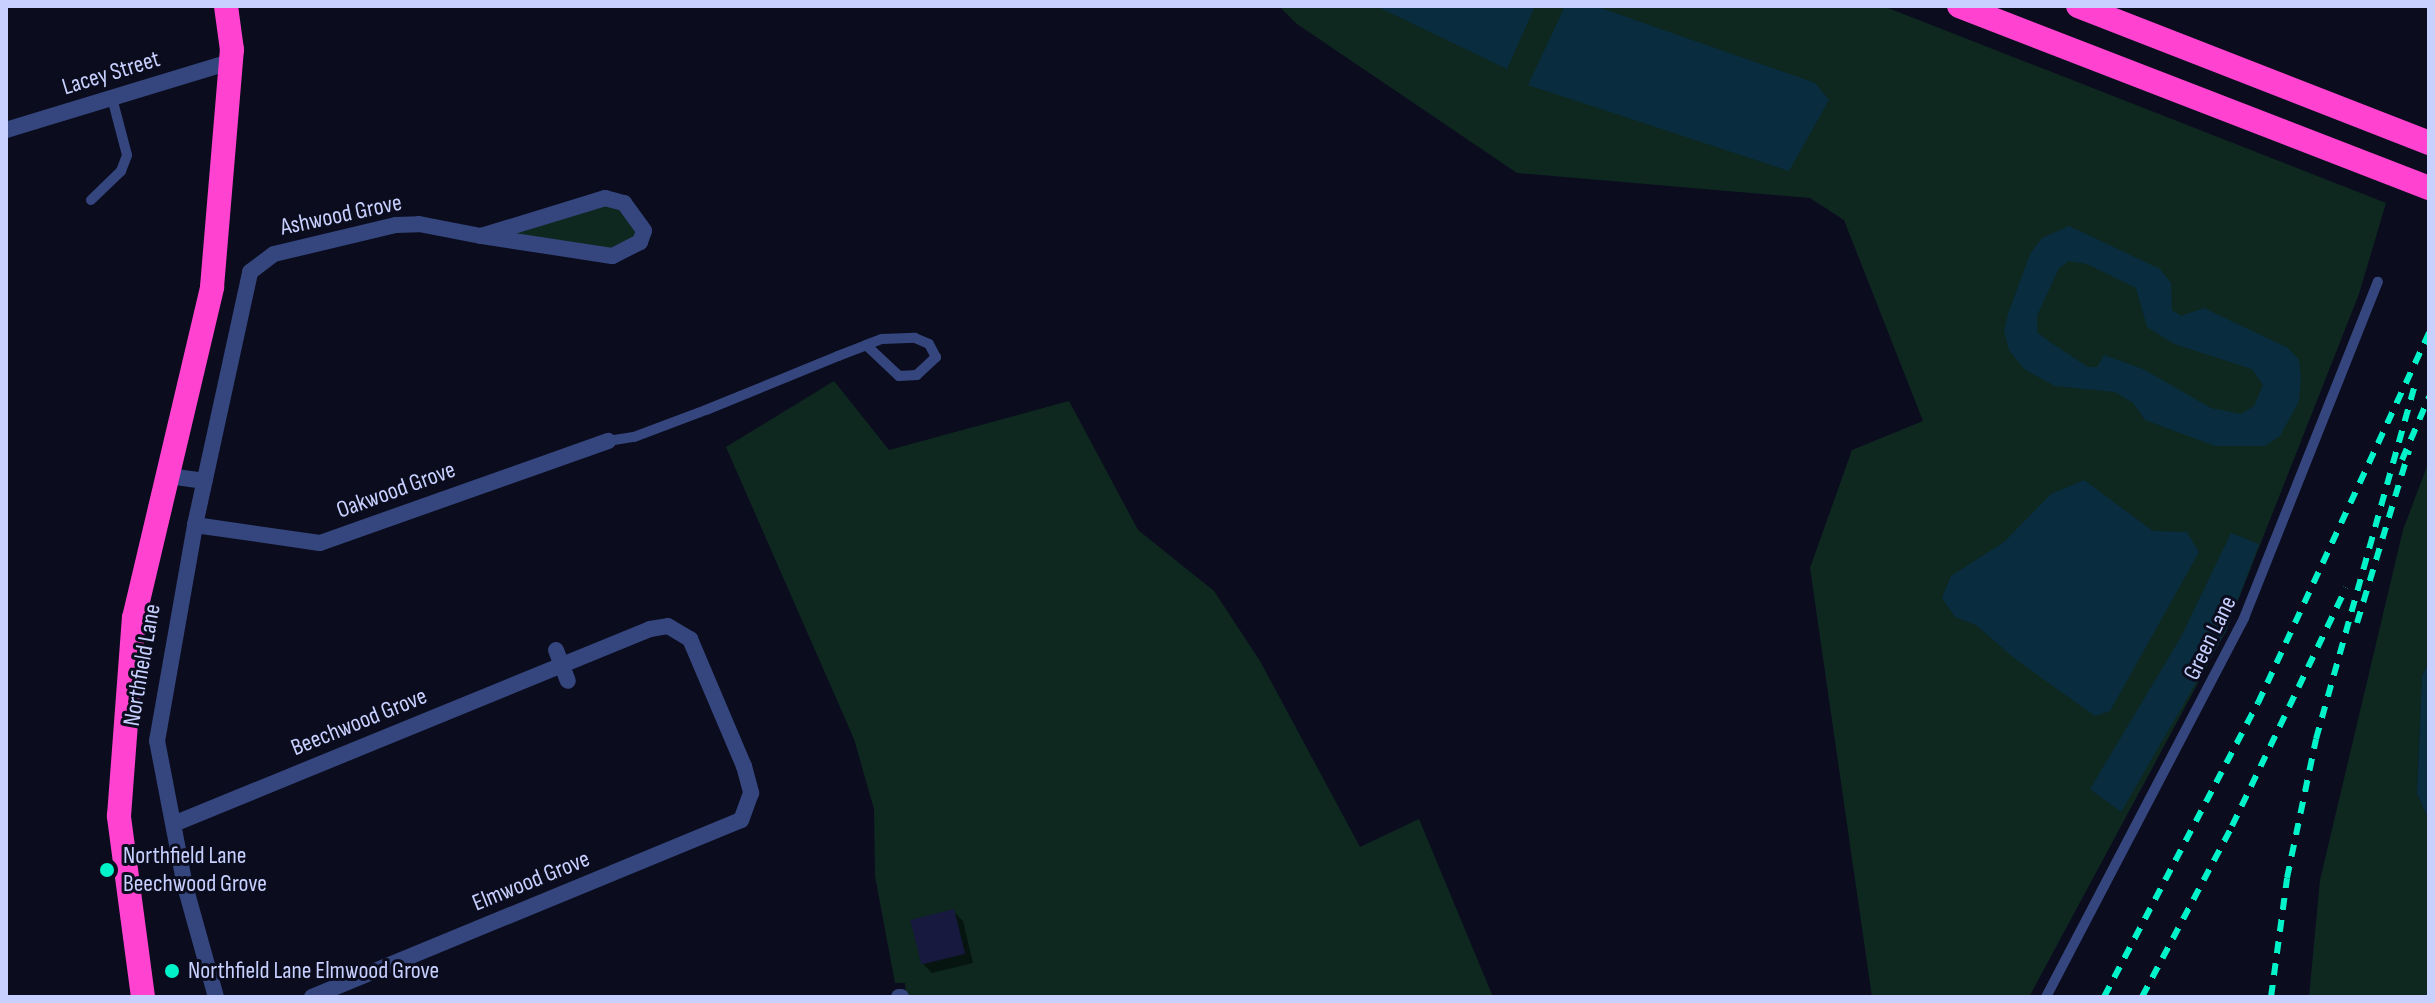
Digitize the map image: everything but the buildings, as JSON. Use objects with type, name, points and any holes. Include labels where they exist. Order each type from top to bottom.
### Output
[{"type":"highway","name":"Northfield Lane","points":[[143,997],[119,816],[134,618],[212,287],[230,62],[226,6]]},
{"type":"highway","points":[[1959,6],[2428,188]]},
{"type":"highway","points":[[2078,6],[2429,143]]},
{"type":"street","name":"Lacey Street","points":[[6,130],[230,62]]},
{"type":"street","name":"Ashwood Grove","points":[[260,260],[396,225],[419,224],[481,236],[612,256],[640,242],[644,231],[624,203],[605,198],[481,236]]},
{"type":"street","name":"Northfield Lane","points":[[216,997],[185,886],[176,823],[157,741],[195,525],[245,290],[260,260]]},
{"type":"street","name":"Oakwood Grove","points":[[195,525],[320,543],[608,441]]},
{"type":"street","points":[[169,476],[205,481]]},
{"type":"street","name":"Beechwood Grove","points":[[176,823],[650,629],[668,626],[690,639],[751,793]]},
{"type":"street","name":"Elmwood Grove","points":[[312,997],[741,820],[751,793]]},
{"type":"lane","points":[[91,200],[121,171],[127,155],[112,98]]},
{"type":"lane","name":"Green Lane","points":[[2046,997],[2244,618],[2378,282]]},
{"type":"lane","points":[[608,441],[634,437],[866,345],[915,338],[929,344],[936,357],[917,375],[899,376],[866,345]]},
{"type":"green space","points":[[1279,6],[1883,6],[2386,203],[2359,294],[2226,631],[2029,997],[1872,997],[1810,568],[1852,450],[1923,421],[1844,220],[1810,198],[1517,173],[1297,24]]},
{"type":"green space","points":[[605,198],[644,231],[627,252],[481,236]]},
{"type":"green space","points":[[834,381],[889,450],[1069,401],[1138,530],[1214,591],[1260,661],[1360,847],[1419,819],[1493,997],[906,997],[905,983],[895,983],[875,876],[874,809],[854,739],[726,447]]},
{"type":"green space","points":[[2429,461],[2429,663],[2422,675],[2417,794],[2429,820],[2429,997],[2309,997],[2320,880],[2403,530]]},
{"type":"water","points":[[1376,6],[1535,6],[1507,69]]},
{"type":"water","points":[[1565,6],[1595,6],[1815,83],[1829,100],[1789,171],[1528,85]]},
{"type":"water","points":[[2069,226],[2160,269],[2171,283],[2172,310],[2181,316],[2204,308],[2288,348],[2299,360],[2299,401],[2280,436],[2265,446],[2215,446],[2145,420],[2133,403],[2115,392],[2055,386],[2024,369],[2009,350],[2004,331],[2030,254],[2042,238]],"holes":[[[2069,261],[2087,264],[2136,288],[2147,327],[2174,344],[2252,369],[2263,385],[2254,406],[2241,414],[2211,408],[2143,369],[2104,355],[2097,367],[2088,367],[2037,332],[2037,316],[2059,268]]]},
{"type":"water","points":[[2084,480],[2153,531],[2187,532],[2199,552],[2110,711],[2095,716],[2014,658],[1976,625],[1955,617],[1942,598],[1951,576],[2004,542],[2051,494]]},
{"type":"water","points":[[2231,533],[2259,544],[2226,631],[2121,812],[2090,789],[2181,637]]},
{"type":"water","points":[[2429,663],[2429,820],[2417,794],[2422,675]]},
{"type":"railway","points":[[2104,997],[2258,703],[2429,333]]},
{"type":"railway","points":[[2271,997],[2287,878],[2316,739],[2415,384]]},
{"type":"railway","points":[[2402,460],[2429,397]]},
{"type":"railway","points":[[2357,623],[2409,451]]},
{"type":"railway","points":[[2142,997],[2232,826],[2346,588]]},
{"type":"place","name":"Northfield Lane Beechwood Grove","points":[[107,870]]},
{"type":"place","name":"Northfield Lane Elmwood Grove","points":[[172,971]]}]
